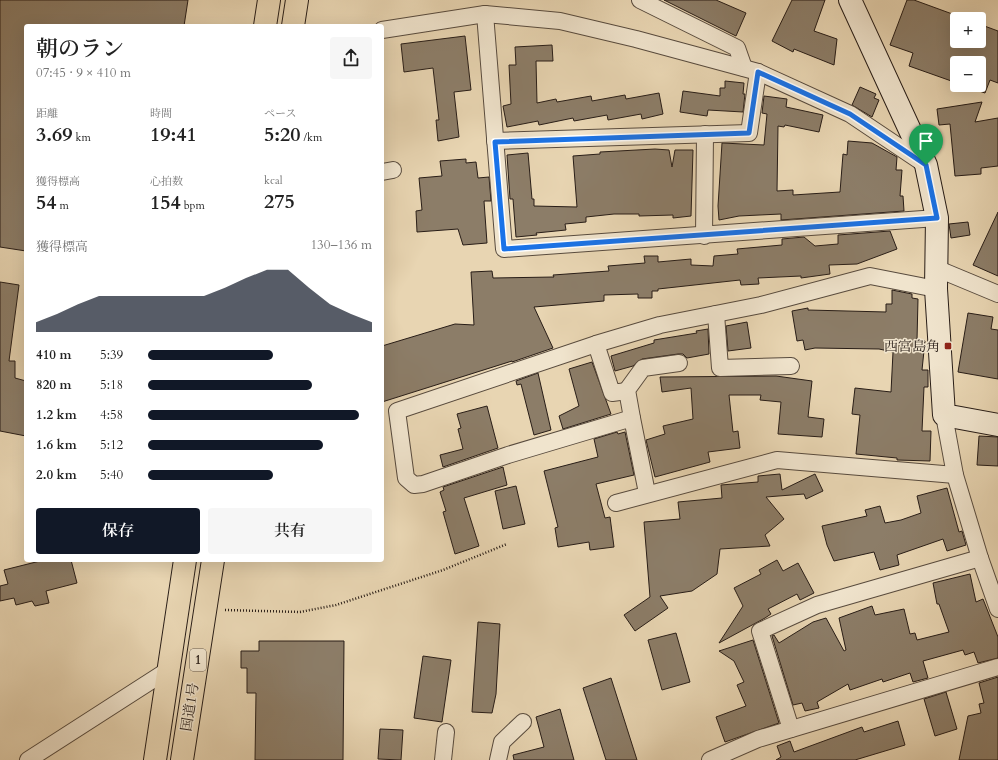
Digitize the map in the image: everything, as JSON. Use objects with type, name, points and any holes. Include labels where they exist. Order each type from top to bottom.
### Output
[{"type":"highway","points":[[265,24],[269,0]]},
{"type":"highway","points":[[293,24],[297,0]]},
{"type":"highway","name":"国道1号","points":[[155,760],[185,562]]},
{"type":"highway","name":"国道1号","points":[[182,760],[213,562]]},
{"type":"street","points":[[495,142],[749,133],[751,70],[737,48],[640,0]]},
{"type":"street","points":[[850,0],[926,165],[937,218],[937,279],[944,415],[955,475],[980,558],[998,609]]},
{"type":"street","points":[[485,14],[504,249],[704,236],[937,218]]},
{"type":"street","points":[[384,30],[485,14],[560,21],[636,39],[751,70],[850,114],[926,165]]},
{"type":"street","points":[[704,236],[705,134]]},
{"type":"street","points":[[632,418],[508,455],[423,484],[414,484],[406,478],[398,411],[596,344],[660,325],[761,305],[870,276],[937,279],[998,294]]},
{"type":"street","points":[[716,314],[720,368],[791,366]]},
{"type":"street","points":[[596,344],[612,393],[627,391],[644,368],[679,363]]},
{"type":"street","points":[[627,391],[647,494]]},
{"type":"street","points":[[944,415],[998,425]]},
{"type":"street","points":[[616,503],[777,460],[955,475]]},
{"type":"street","points":[[791,729],[760,631],[817,605],[980,558]]},
{"type":"street","points":[[710,760],[758,739],[998,666]]},
{"type":"street","points":[[28,760],[168,670]]},
{"type":"street","points":[[498,760],[502,742],[523,722]]},
{"type":"street","points":[[443,760],[446,732]]},
{"type":"path","points":[[206,609],[300,612],[336,605],[443,570],[507,544]]},
{"type":"building","points":[[0,0],[188,0],[184,24],[24,24],[24,251],[0,247]]},
{"type":"building","points":[[664,0],[716,0],[746,13],[736,36]]},
{"type":"building","points":[[792,0],[825,0],[814,31],[837,39],[834,65],[794,49],[793,52],[772,41]]},
{"type":"building","points":[[907,0],[914,0],[950,13],[950,48],[986,48],[986,27],[998,31],[998,83],[990,80],[986,90],[986,56],[950,56],[950,81],[909,66],[913,53],[890,45]]},
{"type":"building","points":[[465,36],[471,90],[454,92],[459,137],[438,141],[436,120],[439,120],[433,68],[404,72],[401,44]]},
{"type":"building","points":[[552,45],[553,61],[536,61],[537,103],[556,99],[557,102],[591,96],[592,101],[625,95],[626,99],[659,93],[663,114],[642,119],[641,114],[608,120],[607,115],[574,121],[573,118],[539,125],[538,121],[507,127],[503,106],[511,104],[509,65],[516,65],[515,47]]},
{"type":"building","points":[[725,81],[744,83],[743,94],[745,94],[743,112],[708,110],[707,116],[680,112],[683,91],[720,96],[720,88],[725,88]]},
{"type":"building","points":[[860,87],[876,94],[874,98],[879,100],[872,117],[852,105]]},
{"type":"building","points":[[764,96],[787,99],[786,107],[823,115],[819,132],[785,125],[784,127],[778,126],[777,191],[793,190],[793,195],[840,192],[843,154],[847,155],[848,141],[872,143],[897,157],[896,170],[902,170],[900,196],[903,196],[904,211],[781,220],[781,214],[739,216],[719,220],[718,206],[722,143],[764,145],[767,114],[762,113]]},
{"type":"building","points":[[982,102],[975,122],[998,118],[998,166],[981,168],[981,174],[955,176],[950,124],[939,125],[937,109]]},
{"type":"building","points":[[655,149],[669,150],[672,167],[675,150],[693,150],[691,216],[673,218],[673,215],[639,216],[639,214],[614,214],[586,217],[586,222],[565,224],[566,230],[516,237],[513,199],[510,199],[507,155],[528,153],[534,206],[577,207],[573,156],[600,154],[600,152]]},
{"type":"building","points":[[466,159],[466,163],[476,162],[478,178],[489,177],[491,201],[484,201],[487,243],[463,245],[458,229],[417,232],[416,211],[422,210],[419,178],[442,176],[440,161]]},
{"type":"building","points":[[998,212],[998,276],[973,265]]},
{"type":"building","points":[[968,222],[970,235],[951,238],[949,224]]},
{"type":"building","points":[[890,231],[897,249],[857,264],[829,265],[830,274],[801,278],[801,276],[758,278],[759,284],[741,285],[740,280],[658,289],[658,291],[652,291],[652,298],[638,298],[638,294],[604,295],[604,301],[534,307],[553,348],[384,401],[384,345],[455,324],[474,325],[471,272],[492,271],[493,278],[554,277],[553,275],[609,271],[608,266],[645,263],[644,256],[658,256],[658,262],[691,259],[691,265],[713,266],[714,256],[738,254],[737,249],[782,245],[782,239],[804,237],[815,246],[838,244],[838,235]]},
{"type":"building","points":[[0,282],[19,285],[9,361],[15,361],[15,378],[24,380],[24,436],[0,431]]},
{"type":"building","points":[[892,290],[912,294],[912,298],[918,299],[917,340],[925,341],[922,370],[928,370],[928,387],[924,387],[922,431],[931,431],[930,461],[897,460],[897,458],[856,454],[860,415],[852,414],[855,388],[891,392],[893,352],[879,349],[815,348],[805,350],[803,340],[797,341],[792,311],[808,308],[808,310],[886,312],[886,304],[892,304]]},
{"type":"building","points":[[968,313],[993,317],[991,329],[998,330],[998,379],[958,372]]},
{"type":"building","points":[[747,322],[751,348],[728,351],[726,326]]},
{"type":"building","points":[[708,329],[709,354],[687,358],[683,354],[678,354],[642,359],[633,366],[615,371],[611,356],[654,343],[654,340],[697,333],[696,331]]},
{"type":"building","points":[[592,362],[611,414],[563,429],[559,416],[579,406],[569,369]]},
{"type":"building","points":[[538,373],[551,430],[534,435],[521,384],[517,385],[516,381]]},
{"type":"building","points":[[776,376],[812,381],[808,417],[824,419],[822,437],[778,434],[781,402],[760,400],[761,395],[729,395],[733,432],[738,431],[740,448],[708,452],[710,462],[655,477],[646,440],[665,434],[663,426],[693,419],[691,388],[662,392],[660,377]]},
{"type":"building","points":[[487,406],[498,448],[443,467],[440,455],[463,449],[458,429],[461,428],[457,414]]},
{"type":"building","points":[[617,432],[618,434],[625,432],[634,475],[596,484],[605,518],[610,517],[614,547],[590,550],[589,542],[558,547],[555,528],[558,527],[544,471],[598,457],[594,439]]},
{"type":"building","points":[[979,436],[998,437],[998,466],[977,465]]},
{"type":"building","points":[[503,467],[507,485],[464,498],[479,546],[455,554],[443,512],[446,511],[440,492],[444,490],[443,487]]},
{"type":"building","points":[[780,474],[782,490],[815,474],[823,491],[806,499],[804,494],[766,497],[784,519],[765,535],[770,546],[720,549],[717,574],[692,591],[660,596],[668,608],[635,631],[624,615],[650,597],[644,522],[680,519],[678,502],[722,498],[721,485],[758,482],[758,476]]},
{"type":"building","points":[[516,486],[525,524],[503,529],[495,491]]},
{"type":"building","points":[[947,488],[959,532],[962,531],[966,545],[947,551],[943,539],[897,555],[899,565],[880,570],[874,552],[834,561],[827,545],[822,526],[867,516],[865,510],[880,506],[885,523],[901,520],[921,513],[917,496]]},
{"type":"building","points":[[777,560],[783,571],[798,563],[814,593],[800,600],[797,594],[768,609],[771,614],[719,643],[743,606],[734,588],[761,574],[759,570]]},
{"type":"building","points":[[36,562],[72,562],[77,583],[46,591],[49,603],[35,606],[32,601],[16,605],[14,598],[0,601],[0,586],[8,584],[4,570]]},
{"type":"building","points":[[970,574],[976,602],[983,599],[998,637],[998,658],[978,663],[974,652],[965,655],[963,650],[923,661],[928,678],[913,682],[910,673],[883,682],[882,679],[850,690],[848,684],[817,702],[819,708],[805,711],[802,703],[793,705],[772,636],[774,635],[779,643],[813,622],[826,618],[844,651],[846,650],[839,618],[872,606],[875,615],[904,609],[910,634],[915,633],[917,640],[949,632],[939,604],[937,604],[933,583]]},
{"type":"building","points":[[478,622],[500,624],[496,694],[492,713],[472,712]]},
{"type":"building","points":[[676,633],[690,682],[662,690],[648,640]]},
{"type":"building","points":[[753,640],[779,723],[725,742],[716,717],[746,706],[737,685],[744,682],[734,661],[719,651]]},
{"type":"building","points":[[259,641],[344,641],[343,760],[255,760],[256,693],[247,693],[247,668],[241,668],[241,651],[259,651]]},
{"type":"building","points":[[423,656],[451,660],[442,722],[414,718]]},
{"type":"building","points":[[998,677],[998,760],[959,760],[968,716],[981,713],[979,704],[984,703],[979,683]]},
{"type":"building","points":[[611,678],[637,760],[606,760],[583,688]]},
{"type":"building","points":[[946,692],[957,729],[935,736],[924,699]]},
{"type":"building","points":[[560,709],[574,760],[514,760],[513,755],[544,747],[536,717]]},
{"type":"building","points":[[898,721],[905,745],[855,760],[776,760],[781,757],[777,746],[790,741],[794,752],[862,727],[864,732]]},
{"type":"building","points":[[380,729],[403,730],[401,760],[378,759]]},
{"type":"place","name":"西宮島角","points":[[948,346]]},
{"type":"route","points":[[758,72],[850,114],[926,165],[937,218],[504,249],[495,142],[749,133],[758,72]]}]
